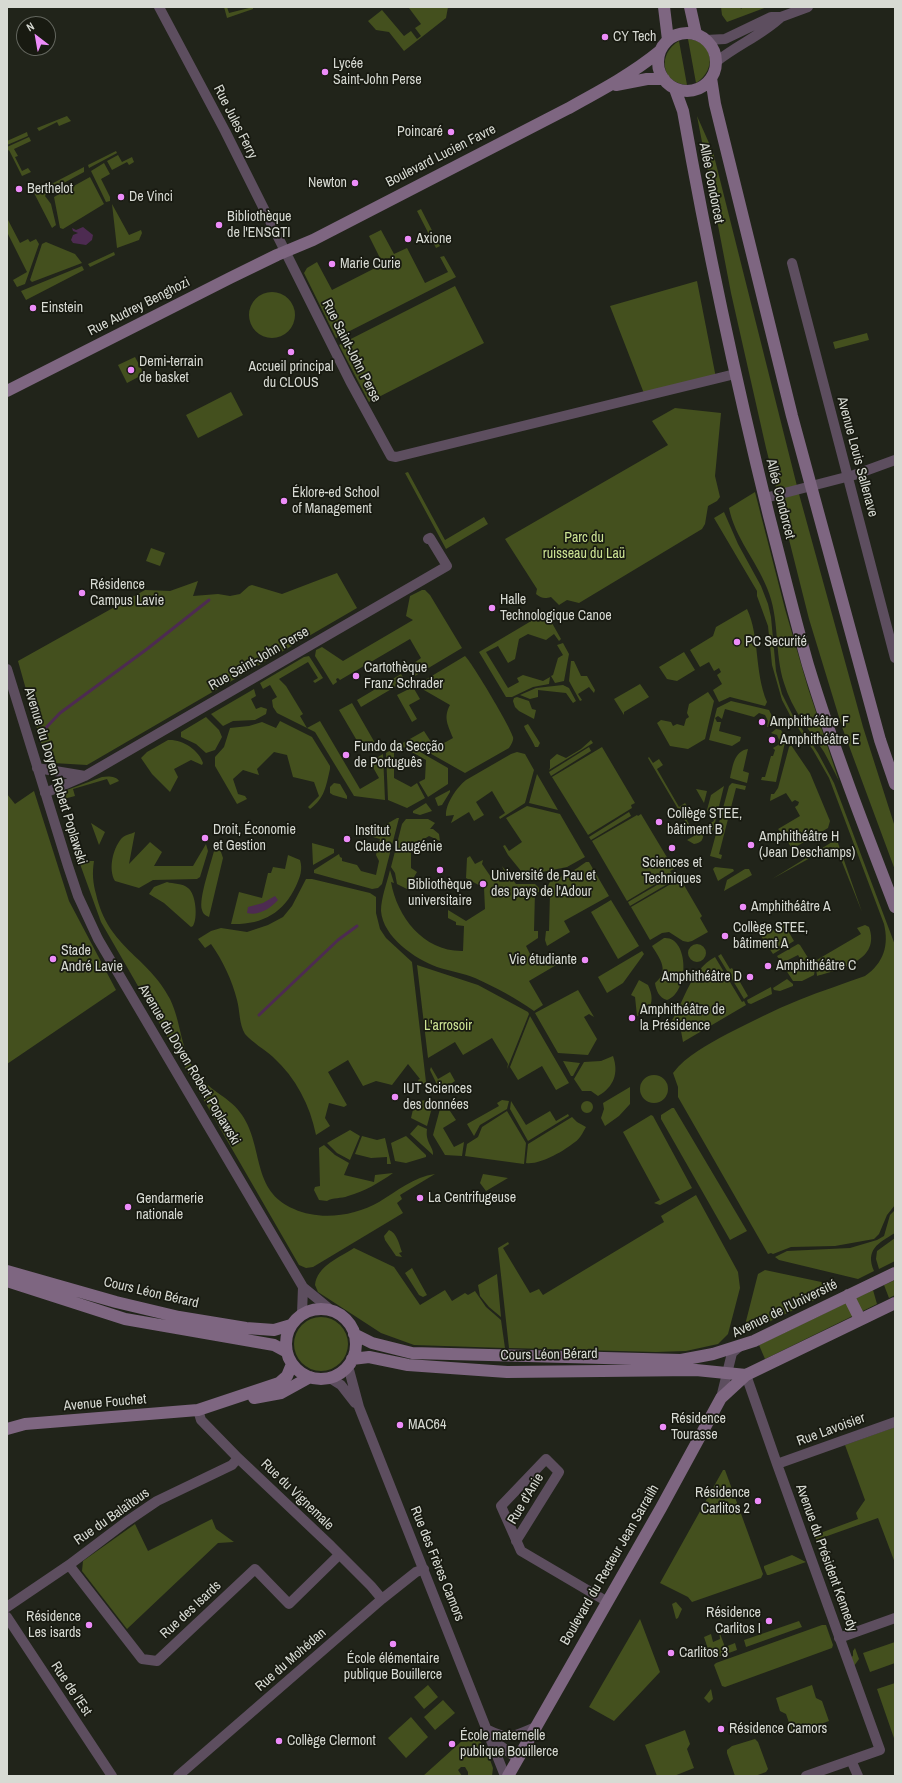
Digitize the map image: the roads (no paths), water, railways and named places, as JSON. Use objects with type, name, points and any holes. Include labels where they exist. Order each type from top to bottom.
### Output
[{"type":"main road","points":[[664,7],[668,40]]},
{"type":"main road","points":[[690,7],[701,37],[714,50],[716,62],[714,73],[707,83],[697,89],[690,91],[675,88],[664,79],[658,64],[660,51],[668,40],[680,34],[701,37]]},
{"type":"main road","name":"Boulevard Lucien Favre","points":[[285,251],[313,240],[609,86],[643,65],[660,51]]},
{"type":"main road","name":"Allée Condorcet","points":[[711,78],[719,119],[811,486],[880,740],[895,784]]},
{"type":"main road","name":"Boulevard Lucien Favre","points":[[609,86],[647,79],[664,79]]},
{"type":"main road","name":"Allée Condorcet","points":[[675,88],[683,111],[716,286],[735,374],[808,665],[847,780],[895,907]]},
{"type":"main road","name":"Rue Audrey Benghozi","points":[[7,391],[285,251]]},
{"type":"main road","name":"Cours Léon Bérard","points":[[7,1271],[116,1302],[179,1317],[246,1328],[274,1330],[291,1325]]},
{"type":"main road","name":"Avenue de l'Université","points":[[740,1346],[754,1341],[895,1273]]},
{"type":"main road","name":"Cours Léon Bérard","points":[[7,1281],[125,1319],[274,1345],[287,1352]]},
{"type":"main road","points":[[848,1295],[860,1319]]},
{"type":"main road","points":[[746,1375],[860,1319],[895,1304]]},
{"type":"main road","points":[[316,1309],[330,1310],[341,1315],[349,1323],[354,1334],[355,1351],[350,1362],[340,1373],[330,1378],[320,1379],[310,1377],[300,1372],[292,1364],[287,1352],[286,1343],[291,1325],[302,1314],[316,1309]]},
{"type":"main road","name":"Cours Léon Bérard","points":[[354,1334],[372,1343],[412,1353],[681,1360],[713,1354],[740,1346]]},
{"type":"main road","name":"Cours Léon Bérard","points":[[350,1362],[369,1357],[408,1364],[507,1372],[696,1370],[746,1375]]},
{"type":"main road","name":"Avenue Fouchet","points":[[202,1409],[279,1383],[287,1376],[292,1364]]},
{"type":"main road","name":"Boulevard du Recteur Jean Sarrailh","points":[[507,1776],[518,1759],[606,1601],[661,1508],[721,1398],[746,1375]]},
{"type":"main road","name":"Avenue Fouchet","points":[[7,1429],[25,1424],[202,1409],[281,1393],[310,1377]]},
{"type":"street","name":"Rue Jules Ferry","points":[[159,7],[285,251]]},
{"type":"street","points":[[701,37],[725,39],[771,18],[781,17],[808,7]]},
{"type":"street","points":[[716,62],[730,51],[774,24],[781,17]]},
{"type":"street","name":"Rue Saint-John Perse","points":[[285,251],[391,456],[396,457],[735,374]]},
{"type":"street","name":"Avenue Louis Sallenave","points":[[792,263],[895,658]]},
{"type":"street","points":[[765,498],[848,476],[895,460]]},
{"type":"street","name":"Rue Saint-John Perse","points":[[45,793],[85,776],[448,566],[430,538],[428,539]]},
{"type":"street","name":"Avenue du Doyen Robert Poplawski","points":[[7,669],[78,896],[98,939],[304,1287],[330,1310]]},
{"type":"street","points":[[37,768],[85,776]]},
{"type":"street","points":[[302,1314],[304,1287]]},
{"type":"street","name":"Avenue de l'Université","points":[[721,1398],[732,1353],[740,1346]]},
{"type":"street","name":"Rue des Frères Camors","points":[[350,1362],[359,1407],[507,1776]]},
{"type":"street","name":"Avenue du Président Kennedy","points":[[746,1375],[880,1750],[851,1760]]},
{"type":"street","name":"Rue des Frères Camors","points":[[330,1378],[341,1385],[359,1407]]},
{"type":"street","name":"Rue du Vignemale","points":[[202,1409],[200,1420],[339,1555],[382,1599]]},
{"type":"street","name":"Rue Lavoisier","points":[[777,1464],[895,1422]]},
{"type":"street","name":"Rue du Balaïtous","points":[[7,1607],[157,1501],[232,1465],[238,1458]]},
{"type":"street","name":"Rue d'Anie","points":[[516,1541],[559,1472],[546,1459],[501,1506],[516,1541],[521,1551],[606,1601]]},
{"type":"street","name":"Rue des Isards","points":[[68,1565],[142,1659],[156,1661],[255,1569],[289,1604],[339,1555]]},
{"type":"street","name":"Rue du Mohédan","points":[[178,1776],[382,1599],[416,1572],[424,1569]]},
{"type":"street","name":"Rue de l'Est","points":[[7,1617],[112,1776]]},
{"type":"street","points":[[840,1638],[895,1618]]},
{"type":"street","points":[[488,1730],[501,1737],[512,1737],[536,1727]]},
{"type":"street","name":"Rue des Frères Camors","points":[[488,1730],[498,1744],[518,1759]]},
{"type":"street","points":[[806,1776],[851,1760],[858,1776]]},
{"type":"waterway","points":[[40,734],[60,713],[147,649],[209,600]]},
{"type":"waterway","points":[[259,1015],[338,940],[357,926]]},
{"type":"place","name":"CY Tech","points":[[605,37]]},
{"type":"place","name":"Lycée Saint-John Perse","points":[[325,72]]},
{"type":"place","name":"Poincaré","points":[[451,132]]},
{"type":"place","name":"Newton","points":[[355,183]]},
{"type":"place","name":"Berthelot","points":[[19,189]]},
{"type":"place","name":"De Vinci","points":[[121,197]]},
{"type":"place","name":"Bibliothèque de l'ENSGTI","points":[[219,225]]},
{"type":"place","name":"Axione","points":[[408,239]]},
{"type":"place","name":"Marie Curie","points":[[332,264]]},
{"type":"place","name":"Einstein","points":[[33,308]]},
{"type":"place","name":"Accueil principal du CLOUS","points":[[291,352]]},
{"type":"place","name":"Demi-terrain de basket","points":[[131,370]]},
{"type":"place","name":"Éklore-ed School of Management","points":[[284,501]]},
{"type":"place","name":"Résidence Campus Lavie","points":[[82,593]]},
{"type":"place","name":"Halle Technologique Canoe","points":[[492,608]]},
{"type":"place","name":"PC Securité","points":[[737,642]]},
{"type":"place","name":"Cartothèque Franz Schrader","points":[[356,676]]},
{"type":"place","name":"Amphithéâtre F","points":[[762,722]]},
{"type":"place","name":"Amphithéâtre E","points":[[772,740]]},
{"type":"place","name":"Fundo da Secção de Português","points":[[346,755]]},
{"type":"place","name":"Collège STEE, bâtiment B","points":[[659,822]]},
{"type":"place","name":"Droit, Économie et Gestion","points":[[205,838]]},
{"type":"place","name":"Institut Claude Laugénie","points":[[347,839]]},
{"type":"place","name":"Amphithéâtre H (Jean Deschamps)","points":[[751,845]]},
{"type":"place","name":"Sciences et Techniques","points":[[672,848]]},
{"type":"place","name":"Bibliothèque universitaire","points":[[440,870]]},
{"type":"place","name":"Université de Pau et des pays de l'Adour","points":[[483,884]]},
{"type":"place","name":"Amphithéâtre A","points":[[743,907]]},
{"type":"place","name":"Collège STEE, bâtiment A","points":[[725,936]]},
{"type":"place","name":"Stade André Lavie","points":[[53,959]]},
{"type":"place","name":"Vie étudiante","points":[[585,960]]},
{"type":"place","name":"Amphithéâtre C","points":[[768,966]]},
{"type":"place","name":"Amphithéâtre D","points":[[750,977]]},
{"type":"place","name":"Amphithéâtre de la Présidence","points":[[632,1018]]},
{"type":"place","name":"IUT Sciences des données","points":[[395,1097]]},
{"type":"place","name":"La Centrifugeuse","points":[[420,1198]]},
{"type":"place","name":"Gendarmerie nationale","points":[[128,1207]]},
{"type":"place","name":"MAC64","points":[[400,1425]]},
{"type":"place","name":"Résidence Tourasse","points":[[663,1427]]},
{"type":"place","name":"Résidence Carlitos 2","points":[[758,1501]]},
{"type":"place","name":"Résidence Carlitos I","points":[[769,1621]]},
{"type":"place","name":"Résidence Les isards","points":[[89,1625]]},
{"type":"place","name":"École élémentaire publique Bouillerce","points":[[393,1644]]},
{"type":"place","name":"Carlitos 3","points":[[671,1653]]},
{"type":"place","name":"Résidence Camors","points":[[721,1729]]},
{"type":"place","name":"Collège Clermont","points":[[279,1741]]},
{"type":"place","name":"École maternelle publique Bouillerce","points":[[452,1744]]},
{"type":"park label","name":"Parc du ruisseau du Laü","points":[[584,546]]},
{"type":"park label","name":"L'arrosoir","points":[[448,1026]]}]
